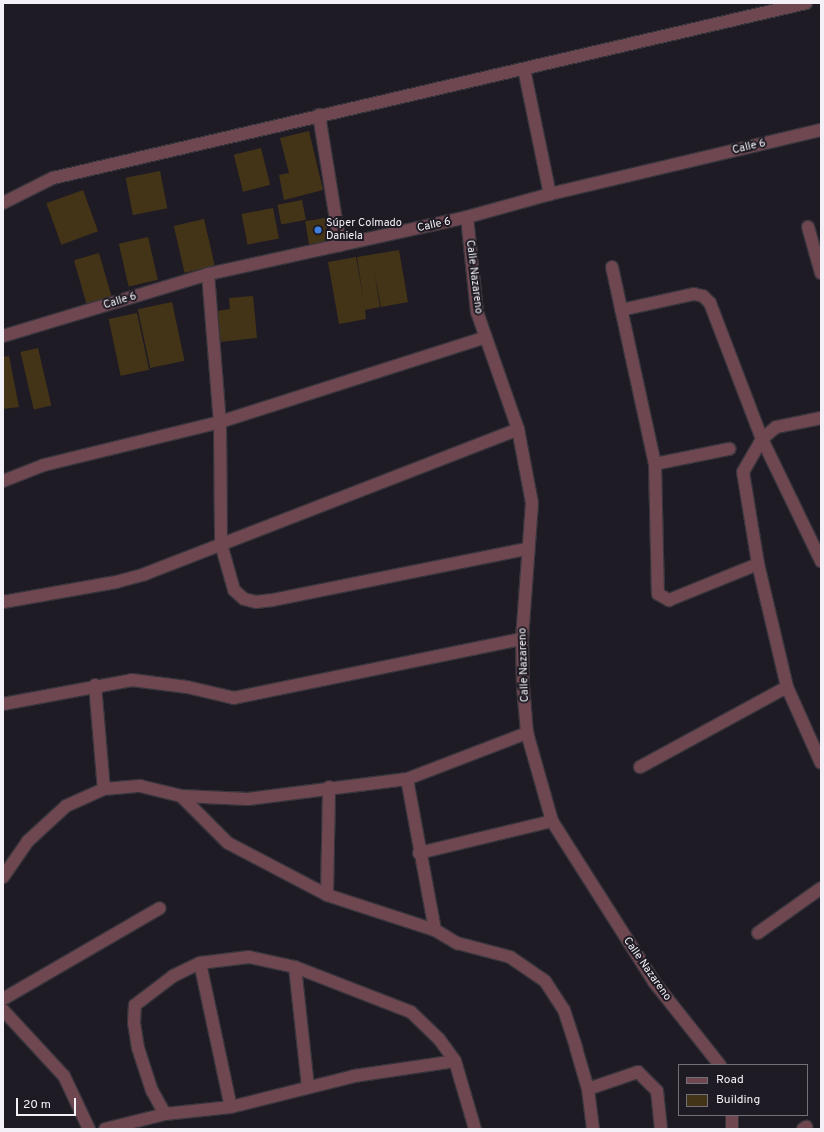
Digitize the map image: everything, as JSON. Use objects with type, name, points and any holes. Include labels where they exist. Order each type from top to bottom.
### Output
[{"type":"street","points":[[3,203],[53,178],[318,115],[524,69],[806,3]]},
{"type":"street","points":[[524,69],[550,194]]},
{"type":"street","points":[[318,115],[340,245]]},
{"type":"street","name":"Calle 6","points":[[3,336],[208,274],[467,218],[550,194],[821,130]]},
{"type":"street","name":"Calle Nazareno","points":[[467,218],[477,312],[518,429],[532,504],[527,549],[522,639],[527,732],[552,821],[654,982],[719,1064]]},
{"type":"street","points":[[808,227],[821,273]]},
{"type":"street","points":[[612,267],[655,464],[658,594],[663,599],[669,600],[758,564]]},
{"type":"street","points":[[208,274],[220,422],[221,544],[234,590],[244,599],[256,602],[527,549]]},
{"type":"street","points":[[621,310],[694,294],[703,296],[710,303],[762,439],[821,561]]},
{"type":"street","points":[[3,481],[44,464],[220,422],[486,337]]},
{"type":"street","points":[[821,418],[776,427],[762,439],[743,472],[758,564],[787,687],[821,763]]},
{"type":"street","points":[[3,602],[116,582],[221,544],[518,429]]},
{"type":"street","points":[[655,464],[729,449]]},
{"type":"street","points":[[3,704],[95,685],[132,680],[187,687],[234,698],[522,639]]},
{"type":"street","points":[[95,685],[104,789]]},
{"type":"street","points":[[640,766],[787,687]]},
{"type":"street","points":[[3,876],[28,842],[66,806],[104,789],[140,786],[180,796],[248,799],[329,787],[407,779],[527,732]]},
{"type":"street","points":[[407,779],[419,853],[435,930]]},
{"type":"street","points":[[327,896],[329,787]]},
{"type":"street","points":[[180,796],[228,843],[327,896],[435,930],[457,943],[510,957],[545,981],[564,1010],[588,1089],[593,1129]]},
{"type":"street","points":[[419,853],[552,821]]},
{"type":"street","points":[[758,933],[821,888]]},
{"type":"street","points":[[3,999],[160,908]]},
{"type":"street","points":[[165,1114],[152,1090],[138,1048],[134,1023],[135,1005],[173,976],[200,963],[249,957],[295,966],[411,1012],[439,1039],[455,1061],[475,1129]]},
{"type":"street","points":[[200,963],[231,1107]]},
{"type":"street","points":[[295,966],[308,1086]]},
{"type":"street","points":[[3,1010],[64,1076],[89,1129]]},
{"type":"street","points":[[112,1128],[165,1114],[231,1107],[308,1086],[455,1061]]},
{"type":"street","points":[[588,1089],[638,1072],[657,1091],[661,1129]]},
{"type":"street","points":[[732,1116],[732,1129]]},
{"type":"building","points":[[309,131],[323,190],[284,200],[279,175],[289,173],[280,138]]},
{"type":"building","points":[[261,148],[270,185],[243,192],[234,155]]},
{"type":"building","points":[[160,171],[167,208],[133,215],[126,178]]},
{"type":"building","points":[[83,190],[98,231],[61,245],[46,203]]},
{"type":"building","points":[[302,200],[306,220],[281,224],[277,205]]},
{"type":"building","points":[[273,208],[279,238],[248,245],[242,214]]},
{"type":"building","points":[[325,218],[329,242],[309,245],[305,221]]},
{"type":"building","points":[[204,219],[215,266],[185,273],[174,226]]},
{"type":"building","points":[[148,237],[158,280],[129,287],[119,244]]},
{"type":"building","points":[[399,250],[408,302],[381,307],[374,271],[380,307],[365,310],[366,319],[339,324],[328,262],[356,257],[364,302],[357,257]]},
{"type":"building","points":[[99,253],[111,296],[86,303],[74,260]]},
{"type":"building","points":[[253,296],[257,338],[220,342],[217,311],[230,309],[229,298]]},
{"type":"building","points":[[172,302],[184,361],[150,368],[138,309]]},
{"type":"building","points":[[137,313],[149,370],[121,376],[109,319]]},
{"type":"building","points":[[38,348],[51,405],[34,410],[20,352]]},
{"type":"building","points":[[9,356],[19,407],[3,409],[3,357]]},
{"type":"place","name":"Súper Colmado Daniela","points":[[318,230]]}]
